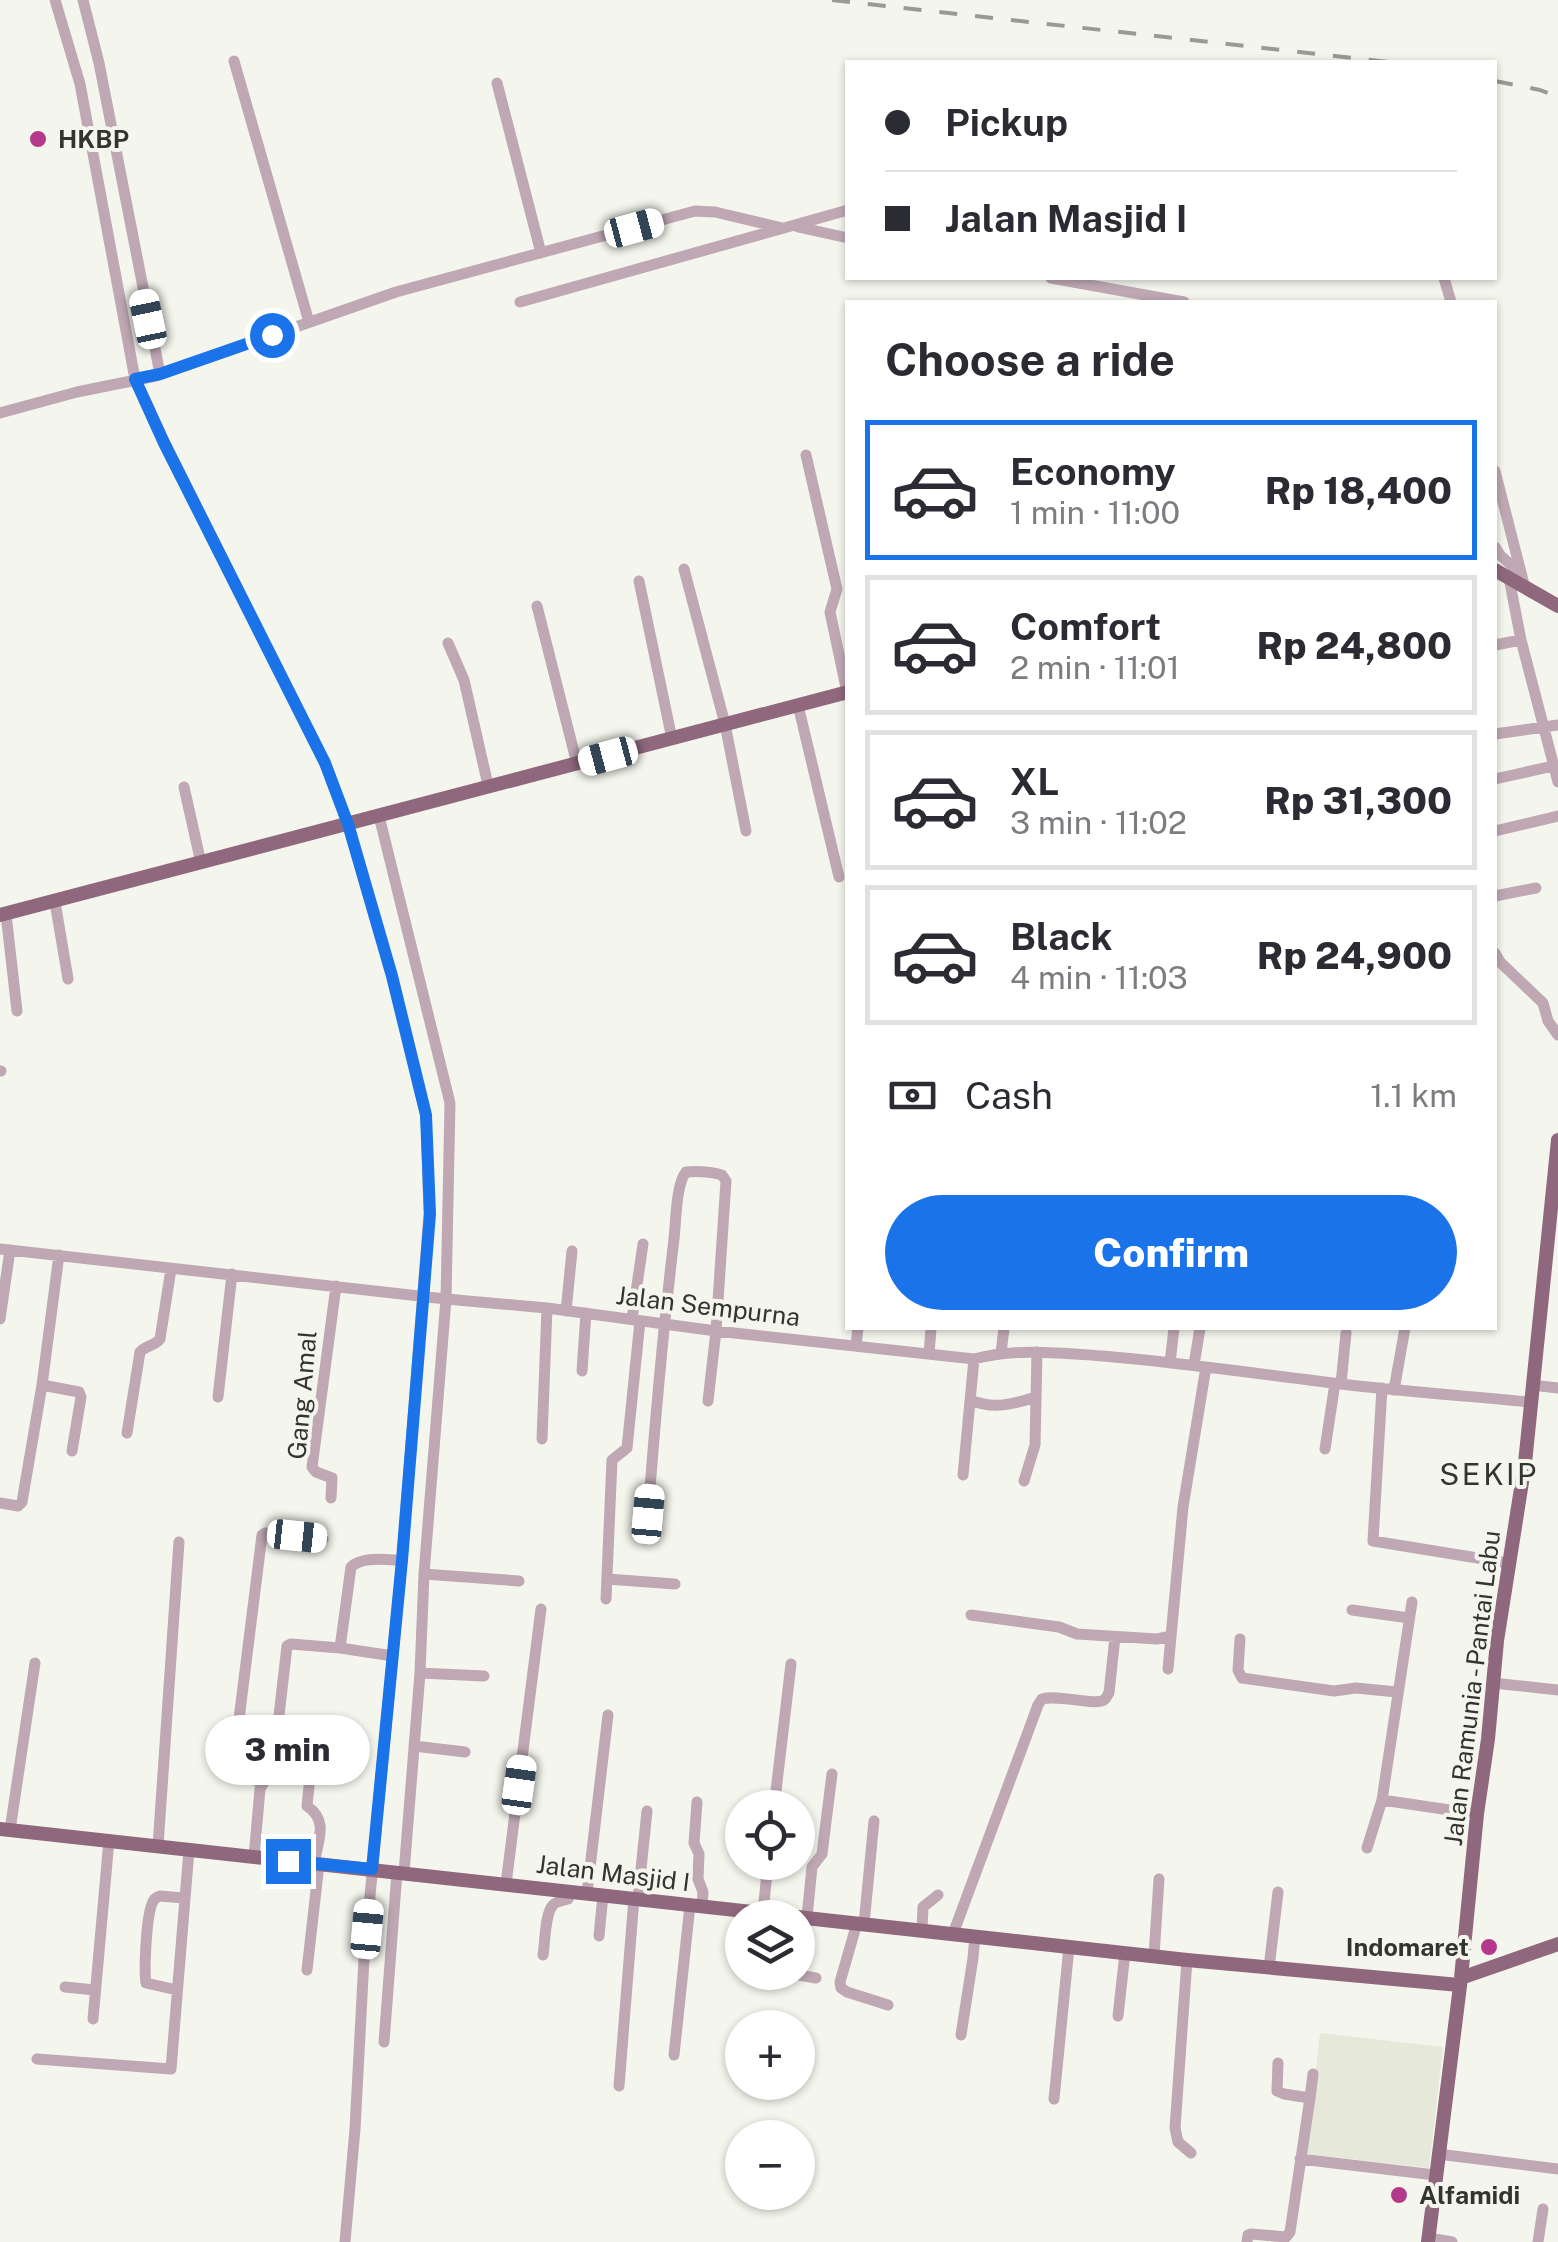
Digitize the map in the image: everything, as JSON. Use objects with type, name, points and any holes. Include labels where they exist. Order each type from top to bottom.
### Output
[{"type":"main road","points":[[1497,571],[1558,606]]},
{"type":"main road","points":[[3,915],[845,693]]},
{"type":"main road","name":"Jalan Ramunia - Pantai Labu","points":[[1428,2240],[1498,1629],[1524,1463],[1558,1140]]},
{"type":"main road","name":"Jalan Masjid I","points":[[5,1830],[725,1909]]},
{"type":"main road","name":"Jalan Masjid I","points":[[815,1918],[1269,1968],[1460,1981]]},
{"type":"main road","points":[[1460,1981],[1558,1944]]},
{"type":"street","points":[[55,0],[80,84],[164,443],[325,763],[362,821],[450,1103],[444,1299],[414,1746],[388,1871],[346,2242]]},
{"type":"street","points":[[83,0],[100,63],[148,377]]},
{"type":"street","points":[[234,61],[308,322]]},
{"type":"street","points":[[497,82],[541,253]]},
{"type":"street","points":[[0,413],[148,377],[396,292],[695,211],[845,237]]},
{"type":"street","points":[[520,302],[845,211]]},
{"type":"street","points":[[1062,280],[1173,300]]},
{"type":"street","points":[[806,455],[836,578],[837,594],[830,612],[845,683]]},
{"type":"street","points":[[1497,480],[1518,580],[1520,640],[1558,782]]},
{"type":"street","points":[[1497,550],[1518,580]]},
{"type":"street","points":[[684,569],[725,724],[746,831]]},
{"type":"street","points":[[639,581],[672,739]]},
{"type":"street","points":[[537,606],[577,764]]},
{"type":"street","points":[[1497,645],[1520,640]]},
{"type":"street","points":[[448,643],[464,680],[488,785]]},
{"type":"street","points":[[798,705],[839,878]]},
{"type":"street","points":[[1497,734],[1558,725]]},
{"type":"street","points":[[1497,780],[1554,766]]},
{"type":"street","points":[[184,788],[201,863]]},
{"type":"street","points":[[1497,831],[1558,816]]},
{"type":"street","points":[[362,821],[392,976],[426,1115],[430,1214],[394,1656],[384,2042]]},
{"type":"street","points":[[1497,896],[1536,888]]},
{"type":"street","points":[[55,902],[68,978]]},
{"type":"street","points":[[3,915],[16,1011]]},
{"type":"street","points":[[1497,957],[1543,1003],[1548,1022],[1558,1034]]},
{"type":"street","points":[[648,1514],[664,1323],[681,1177],[686,1172],[715,1173],[726,1181],[708,1401]]},
{"type":"street","points":[[606,1599],[612,1460],[628,1446],[643,1244]]},
{"type":"street","points":[[0,1319],[5,1250]]},
{"type":"street","name":"Jalan Sempurna","points":[[5,1250],[974,1359],[1037,1352],[1530,1402]]},
{"type":"street","points":[[566,1311],[572,1251]]},
{"type":"street","points":[[0,1503],[18,1506],[22,1502],[59,1256]]},
{"type":"street","points":[[127,1433],[140,1352],[160,1338],[171,1269]]},
{"type":"street","points":[[218,1396],[232,1274]]},
{"type":"street","name":"Gang Amal","points":[[331,1498],[332,1478],[316,1472],[312,1466],[336,1286]]},
{"type":"street","points":[[542,1439],[547,1308]]},
{"type":"street","points":[[582,1371],[586,1313]]},
{"type":"street","points":[[856,1345],[858,1330]]},
{"type":"street","points":[[929,1354],[931,1330]]},
{"type":"street","points":[[1001,1353],[1004,1330]]},
{"type":"street","points":[[1170,1363],[1174,1330]]},
{"type":"street","points":[[1168,1669],[1200,1366],[1200,1330]]},
{"type":"street","points":[[1404,1330],[1388,1389],[1373,1540],[1508,1564]]},
{"type":"street","points":[[1326,1449],[1346,1333]]},
{"type":"street","points":[[1024,1481],[1035,1445],[1037,1352]]},
{"type":"street","points":[[963,1475],[974,1359]]},
{"type":"street","points":[[1532,1385],[1558,1388]]},
{"type":"street","points":[[42,1386],[80,1392],[72,1451]]},
{"type":"street","points":[[971,1400],[993,1406],[1036,1397]]},
{"type":"street","points":[[409,1497],[428,1499]]},
{"type":"street","points":[[264,1782],[232,1775],[262,1535],[266,1532],[322,1539]]},
{"type":"street","points":[[158,1846],[179,1542]]},
{"type":"street","points":[[340,1648],[350,1567],[362,1560],[402,1560]]},
{"type":"street","points":[[424,1574],[519,1581]]},
{"type":"street","points":[[607,1579],[675,1584]]},
{"type":"street","points":[[1367,1848],[1382,1800],[1412,1602]]},
{"type":"street","points":[[506,1884],[540,1609]]},
{"type":"street","points":[[1352,1610],[1409,1618]]},
{"type":"street","points":[[971,1615],[1059,1627],[1077,1634],[1157,1639],[1171,1636]]},
{"type":"street","points":[[953,1934],[1038,1705],[1042,1699],[1054,1696],[1102,1702],[1109,1693],[1115,1637]]},
{"type":"street","points":[[1240,1639],[1238,1670],[1242,1678],[1334,1691],[1356,1688],[1397,1692]]},
{"type":"street","points":[[254,1857],[260,1789],[272,1776],[287,1646],[394,1656]]},
{"type":"street","points":[[5,1830],[35,1664]]},
{"type":"street","points":[[776,1790],[791,1664]]},
{"type":"street","points":[[420,1673],[484,1676]]},
{"type":"street","points":[[1494,1683],[1558,1690]]},
{"type":"street","points":[[543,1955],[551,1906],[580,1892],[608,1716]]},
{"type":"street","points":[[414,1746],[465,1752]]},
{"type":"street","points":[[307,1970],[321,1824],[317,1813],[307,1806],[312,1766]]},
{"type":"street","points":[[807,1900],[812,1867],[822,1854],[832,1774]]},
{"type":"street","points":[[1382,1800],[1477,1814]]},
{"type":"street","points":[[674,2055],[696,1906],[704,1892],[698,1879],[699,1854],[694,1843],[697,1802]]},
{"type":"street","points":[[619,2086],[647,1811]]},
{"type":"street","points":[[874,1821],[861,1924],[840,1988],[888,2005]]},
{"type":"street","points":[[93,2020],[109,1840]]},
{"type":"street","points":[[36,2059],[170,2069],[189,1850]]},
{"type":"street","points":[[1154,1956],[1159,1880]]},
{"type":"street","points":[[1269,1968],[1278,1892]]},
{"type":"street","points":[[599,1936],[603,1895]]},
{"type":"street","points":[[922,1930],[924,1907],[938,1895]]},
{"type":"street","points":[[177,1990],[146,1983],[146,1948],[153,1901],[160,1896],[184,1898]]},
{"type":"street","points":[[961,2035],[975,1936]]},
{"type":"street","points":[[1054,2099],[1069,1946]]},
{"type":"street","points":[[1118,2016],[1124,1953]]},
{"type":"street","points":[[1187,1960],[1175,2128],[1178,2142],[1191,2153]]},
{"type":"street","points":[[65,1987],[96,1990]]},
{"type":"street","points":[[1278,2063],[1277,2091],[1310,2098]]},
{"type":"street","points":[[1246,2242],[1251,2234],[1285,2240],[1290,2232],[1313,2074]]},
{"type":"street","points":[[1438,2154],[1558,2169]]},
{"type":"street","points":[[1300,2159],[1435,2175]]},
{"type":"street","points":[[1538,2242],[1543,2209]]},
{"type":"street","points":[[1428,2240],[1452,2242]]},
{"type":"shaded area","points":[[1320,2033],[1443,2047],[1429,2168],[1306,2154]]},
{"type":"railway","points":[[832,0],[1371,60]]},
{"type":"railway","points":[[1497,81],[1558,97]]},
{"type":"place","name":"HKBP","points":[[38,139]]},
{"type":"place","name":"Indomaret","points":[[1489,1947]]},
{"type":"place","name":"Alfamidi","points":[[1399,2195]]},
{"type":"district","name":"SEKIP","points":[[1489,1474]]},
{"type":"route","points":[[272,335],[135,379],[325,763],[348,824],[416,1066],[426,1115],[430,1214],[372,1869],[288,1861]]}]
